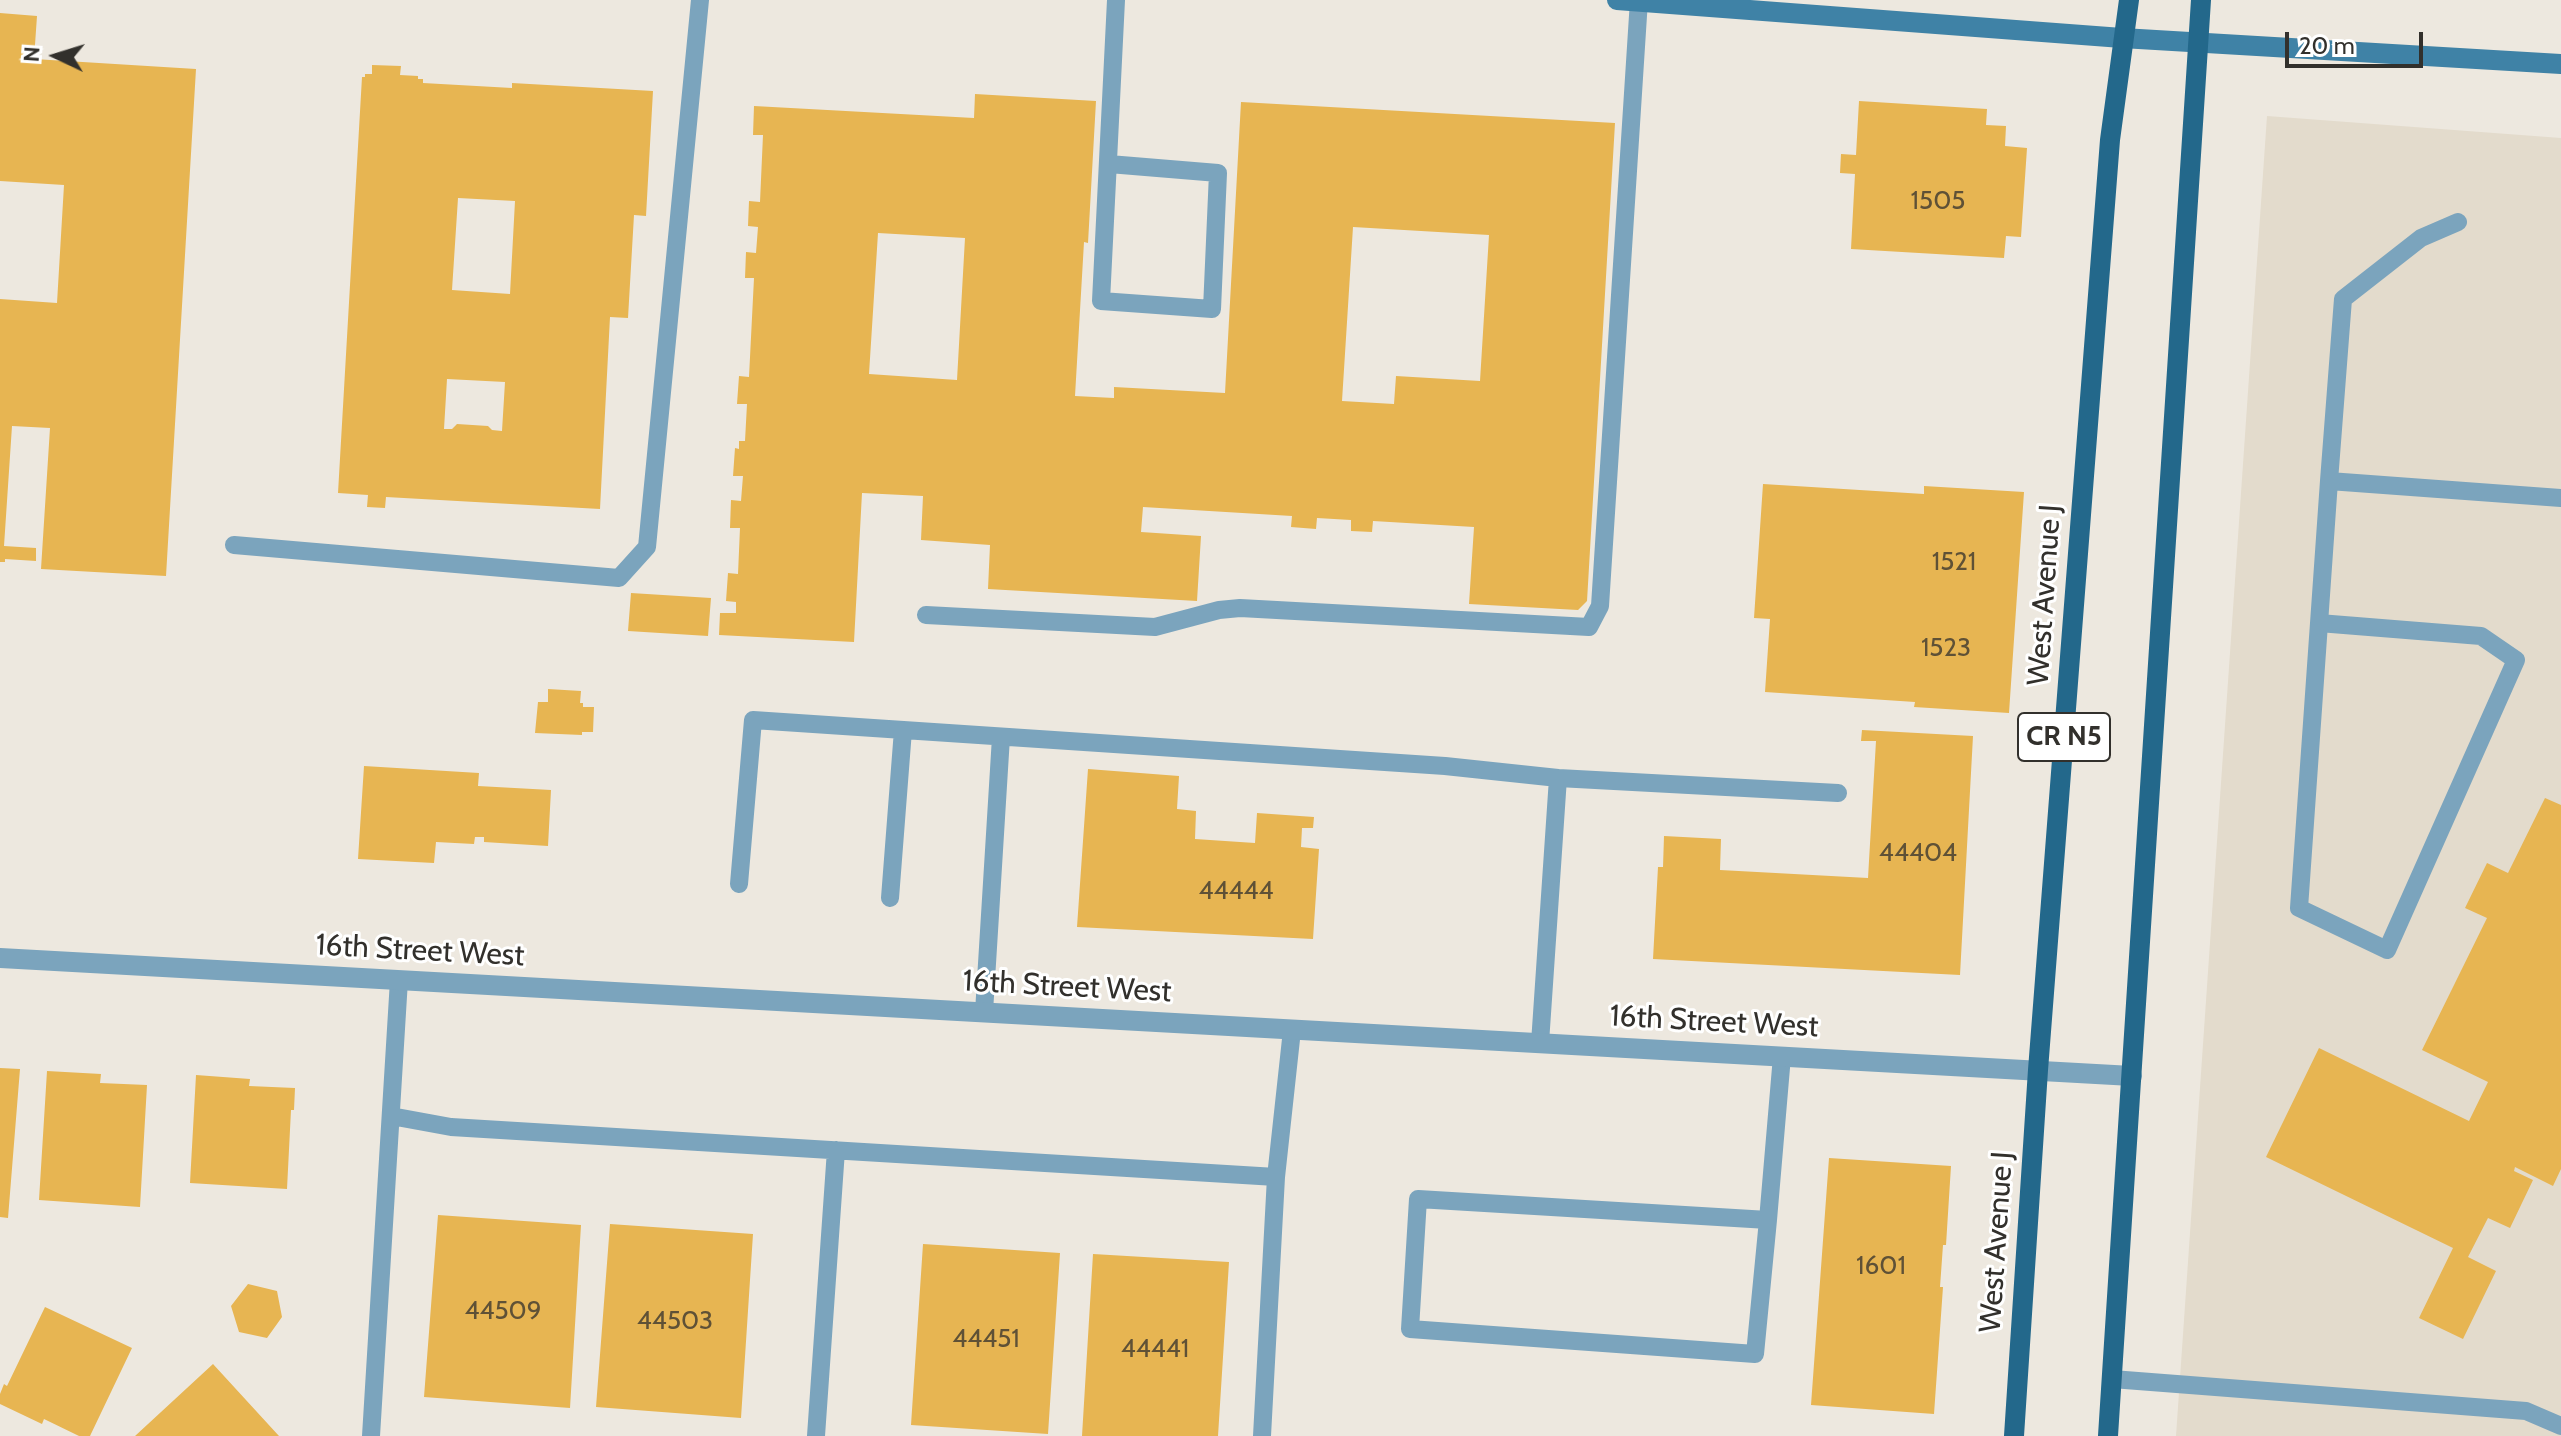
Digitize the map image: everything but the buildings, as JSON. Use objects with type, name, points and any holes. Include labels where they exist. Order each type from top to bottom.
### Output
[{"type":"main road","name":"West Avenue J","points":[[2014,1436],[2038,1070],[2110,140],[2129,0]]},
{"type":"main road","name":"CR N5","points":[[2108,1436],[2201,0]]},
{"type":"street","points":[[1617,0],[2122,38],[2561,64]]},
{"type":"street","name":"16th Street West","points":[[0,958],[2132,1076]]},
{"type":"lane","points":[[234,545],[619,578],[647,547],[700,0]]},
{"type":"lane","points":[[1109,164],[1218,173],[1212,309],[1101,301],[1116,0]]},
{"type":"lane","points":[[926,615],[1155,627],[1219,610],[1240,608],[1589,627],[1600,606],[1639,1]]},
{"type":"lane","points":[[2319,623],[2481,636],[2516,660],[2387,950],[2299,908],[2319,623],[2329,481],[2343,299],[2421,238],[2458,222]]},
{"type":"lane","points":[[2329,481],[2561,498]]},
{"type":"lane","points":[[739,884],[753,720],[1445,766],[1558,778],[1838,793]]},
{"type":"lane","points":[[890,898],[903,730]]},
{"type":"lane","points":[[984,1012],[1001,737]]},
{"type":"lane","points":[[1540,1043],[1558,778]]},
{"type":"lane","points":[[371,1436],[399,980]]},
{"type":"lane","points":[[1262,1436],[1276,1177],[1292,1030]]},
{"type":"lane","points":[[1768,1220],[1418,1199],[1410,1329],[1755,1354],[1768,1220],[1782,1056]]},
{"type":"lane","points":[[391,1116],[451,1127],[1276,1177]]},
{"type":"lane","points":[[816,1436],[836,1150]]},
{"type":"lane","points":[[2112,1379],[2526,1411],[2561,1426]]},
{"type":"shaded area","points":[[2267,116],[2561,138],[2561,1436],[2176,1436]]}]
